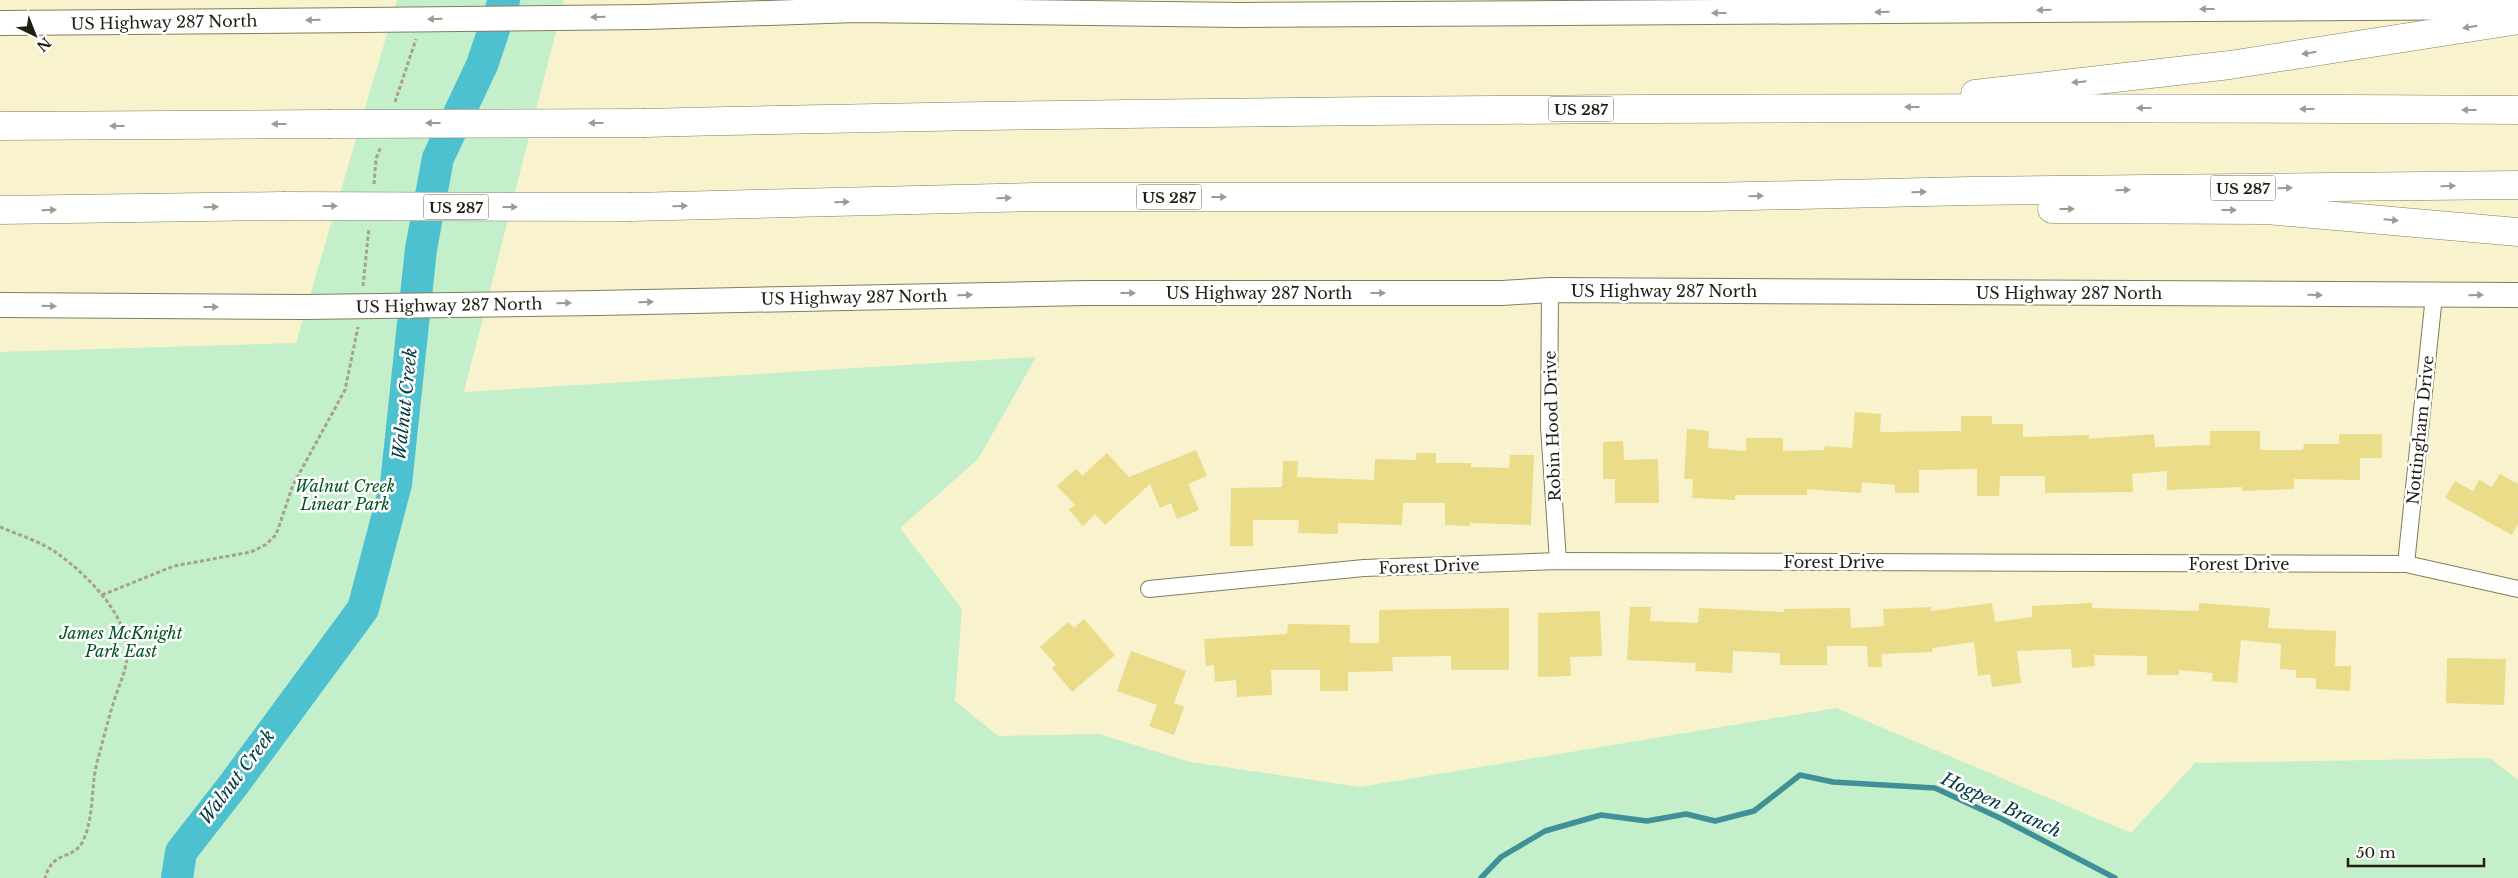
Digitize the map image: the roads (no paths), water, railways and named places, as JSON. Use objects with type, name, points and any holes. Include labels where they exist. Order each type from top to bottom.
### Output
[{"type":"highway","points":[[1948,107],[1970,95],[1985,91],[2230,65],[2518,20]]},
{"type":"highway","name":"US 287","points":[[0,126],[644,122],[1328,109],[1948,107],[2518,110]]},
{"type":"highway","name":"US 287","points":[[0,210],[282,206],[631,207],[1034,197],[1708,197],[1969,191],[2518,185]]},
{"type":"highway","points":[[1969,191],[1990,203],[2021,209],[2266,210],[2518,232]]},
{"type":"main road","name":"US Highway 287 North","points":[[0,23],[646,17],[856,10],[1249,16],[2518,6]]},
{"type":"main road","name":"US Highway 287 North","points":[[0,305],[305,307],[1076,293],[1502,293],[1550,290],[2518,295]]},
{"type":"street","name":"Robin Hood Drive","points":[[1550,290],[1549,427],[1558,561]]},
{"type":"street","name":"Nottingham Drive","points":[[2406,564],[2434,296]]},
{"type":"street","name":"Forest Drive","points":[[1149,589],[1364,568],[1558,561],[2406,564],[2518,589]]},
{"type":"waterway","name":"Walnut Creek","points":[[177,878],[181,852],[234,784],[363,609],[396,484],[421,249],[438,158],[482,65],[504,0]]},
{"type":"waterway","name":"Hogpen Branch","points":[[1481,878],[1501,857],[1545,831],[1601,815],[1647,821],[1686,814],[1715,821],[1754,811],[1800,775],[1833,782],[1935,788],[2002,819],[2115,878]]},
{"type":"park label","name":"Walnut Creek Linear Park","points":[[345,495]]},
{"type":"park label","name":"James McKnight Park East","points":[[121,642]]}]
